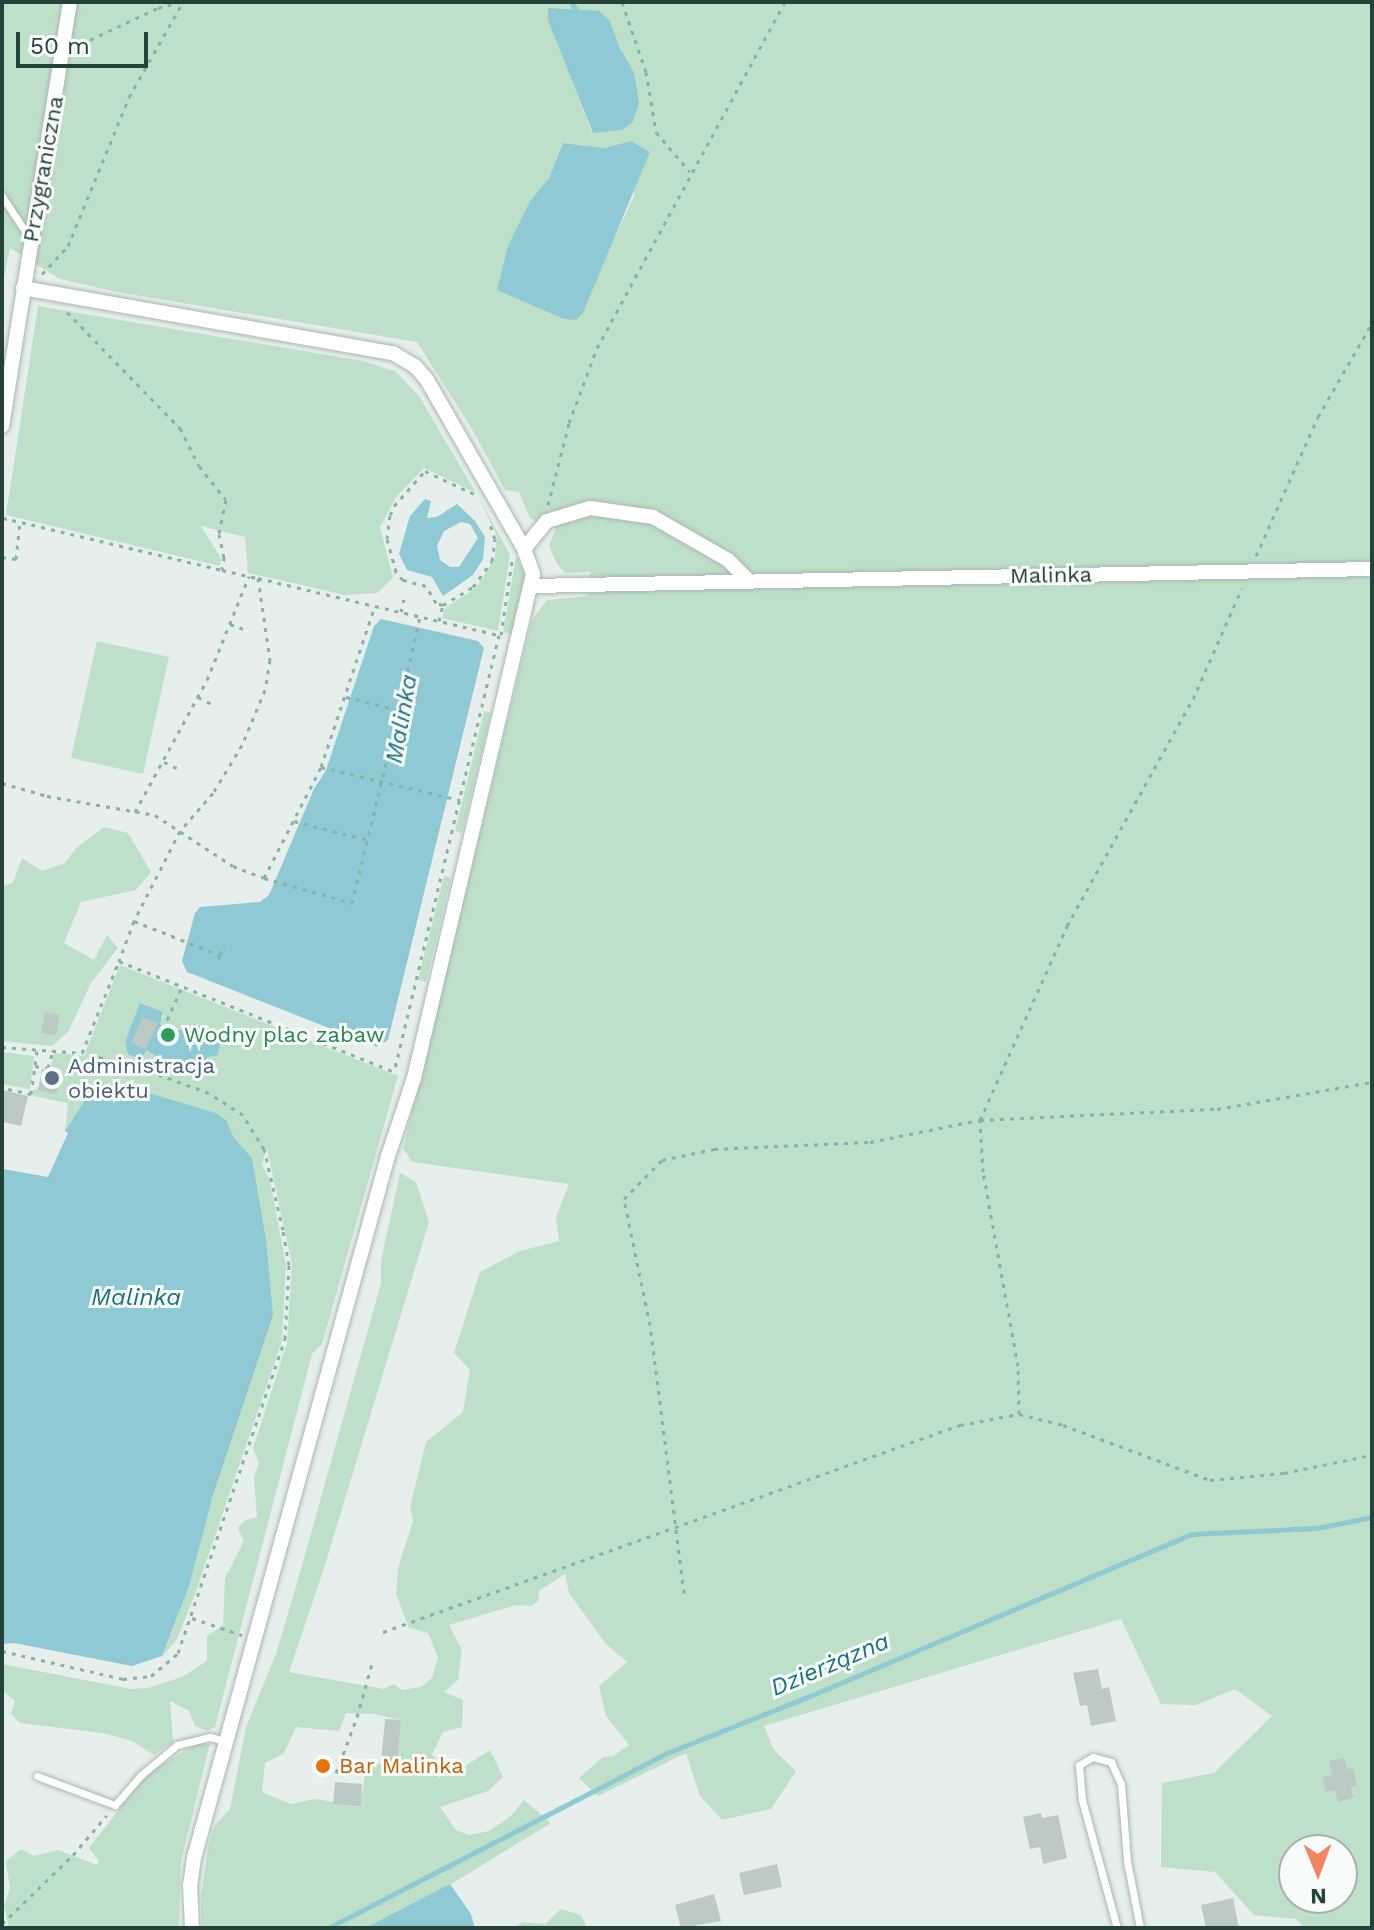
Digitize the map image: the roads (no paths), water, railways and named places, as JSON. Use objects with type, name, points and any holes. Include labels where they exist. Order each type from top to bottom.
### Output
[{"type":"street","name":"Przygraniczna","points":[[2,426],[9,327],[23,288],[70,2]]},
{"type":"street","points":[[23,288],[393,353],[415,366],[427,380],[524,549],[533,574],[414,1078],[388,1156],[194,1858],[190,1885],[192,1928]]},
{"type":"street","points":[[524,549],[547,521],[590,508],[653,517],[728,560],[749,581]]},
{"type":"street","name":"Malinka","points":[[532,586],[1372,569]]},
{"type":"lane","points":[[2,196],[30,239]]},
{"type":"lane","points":[[37,1776],[115,1805],[140,1776],[177,1745],[210,1737],[225,1741]]},
{"type":"lane","points":[[1117,1928],[1082,1800],[1079,1765],[1093,1757],[1111,1762],[1121,1784],[1127,1861],[1140,1928]]},
{"type":"water","points":[[548,8],[599,11],[610,21],[620,48],[634,72],[639,103],[633,122],[622,130],[593,133],[548,20]]},
{"type":"water","points":[[631,141],[650,152],[583,313],[576,320],[564,319],[497,290],[508,246],[530,201],[549,178],[563,143],[604,148]]},
{"type":"water","points":[[425,499],[431,501],[427,518],[437,517],[457,504],[475,521],[485,537],[483,559],[473,575],[443,596],[432,577],[407,570],[399,554],[410,516]],"holes":[[[461,522],[470,524],[478,538],[459,567],[450,567],[440,560],[437,546],[444,531]]]},
{"type":"water","name":"Malinka","points":[[381,619],[478,641],[484,648],[388,1040],[377,1047],[187,972],[182,961],[195,913],[200,907],[260,902],[269,895],[314,789],[326,770],[374,626]]},
{"type":"water","name":"Wodny plac zabaw","points":[[140,1003],[163,1012],[160,1025],[173,1030],[188,1030],[194,1024],[205,1027],[208,1036],[220,1044],[218,1055],[207,1057],[203,1065],[194,1069],[182,1064],[175,1067],[146,1050],[142,1060],[128,1054],[125,1042]]},
{"type":"water","name":"Malinka","points":[[101,1084],[118,1084],[216,1113],[226,1120],[234,1138],[252,1158],[266,1239],[273,1315],[213,1495],[189,1587],[162,1656],[132,1666],[14,1643],[2,1644],[2,1165],[3,1169],[48,1177],[68,1133],[65,1131],[91,1091]]},
{"type":"water","points":[[450,1884],[471,1914],[475,1928],[365,1928]]},
{"type":"waterway","name":"Malinka","points":[[571,2],[579,14]]},
{"type":"waterway","name":"Dzierżązna","points":[[328,1928],[667,1753],[817,1693],[1191,1534],[1317,1528],[1372,1517]]},
{"type":"place","name":"Wodny plac zabaw","points":[[168,1035]]},
{"type":"place","name":"Administracja obiektu","points":[[52,1078]]},
{"type":"place","name":"Bar Malinka","points":[[323,1766]]}]
